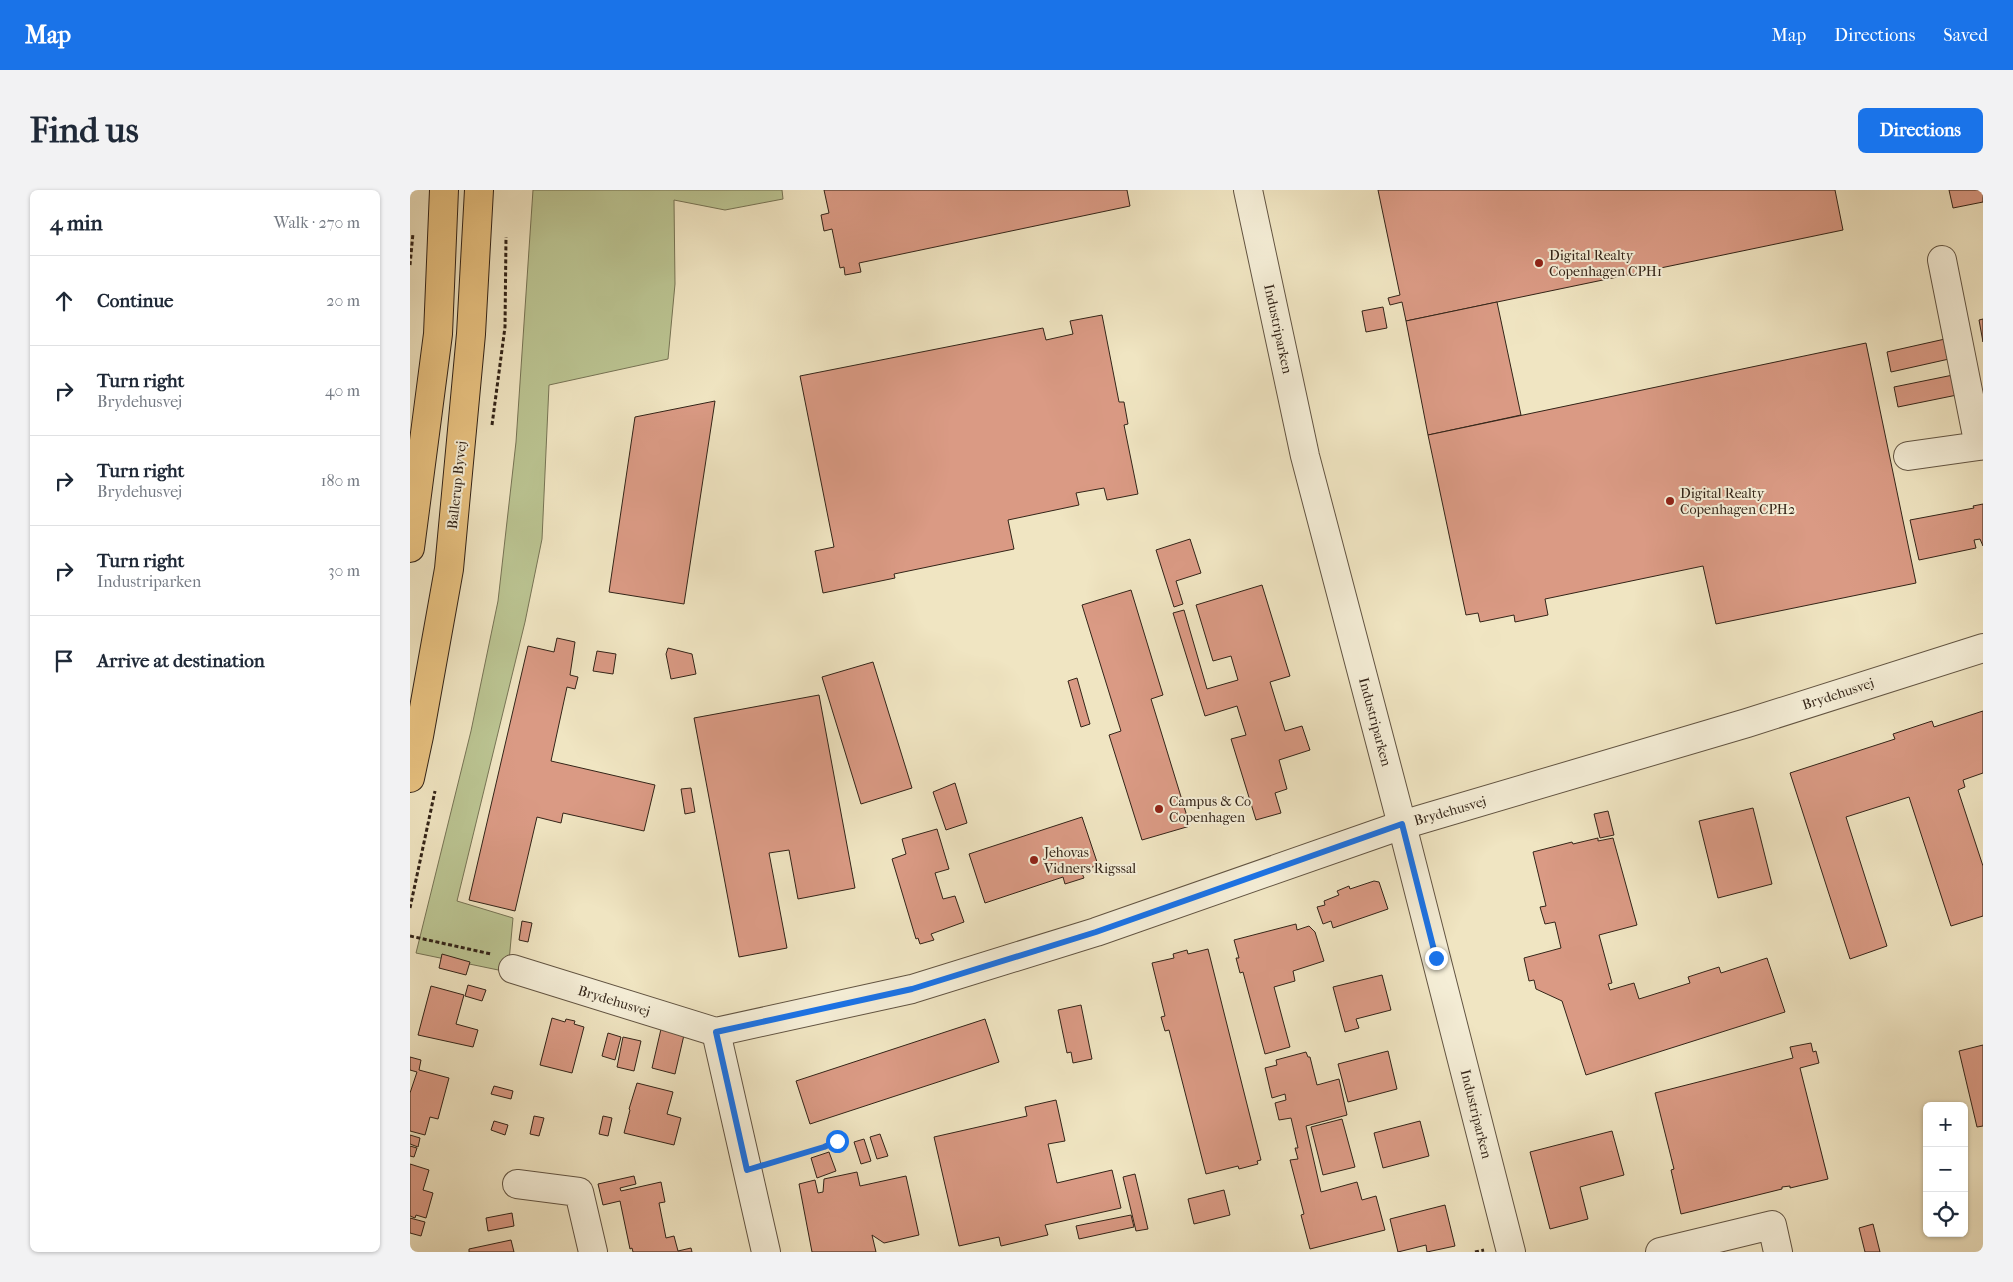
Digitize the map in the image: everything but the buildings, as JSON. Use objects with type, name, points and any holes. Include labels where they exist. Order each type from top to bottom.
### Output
[{"type":"main road","points":[[410,548],[438,334],[444,190]]},
{"type":"main road","name":"Ballerup Byvej","points":[[410,778],[448,569],[471,334],[479,190]]},
{"type":"street","name":"Industriparken","points":[[1248,190],[1305,456],[1402,824],[1511,1252]]},
{"type":"street","points":[[1908,456],[1980,446],[1942,260]]},
{"type":"street","name":"Brydehusvej","points":[[513,969],[716,1032],[912,989],[1096,932],[1402,824],[1748,723],[1983,648]]},
{"type":"street","points":[[716,1032],[766,1252]]},
{"type":"street","points":[[517,1184],[578,1192],[593,1252]]},
{"type":"street","points":[[1660,1252],[1772,1225],[1778,1252]]},
{"type":"path","points":[[410,936],[498,955],[513,969]]},
{"type":"path","points":[[747,1170],[824,1147],[837,1141]]},
{"type":"green space","points":[[533,190],[782,190],[783,199],[725,210],[674,200],[675,284],[668,359],[549,385],[542,539],[525,622],[457,901],[513,918],[508,972],[416,953],[471,731],[498,601],[516,442]]},
{"type":"place","name":"Digital Realty Copenhagen CPH1","points":[[1539,263]]},
{"type":"place","name":"Digital Realty Copenhagen CPH2","points":[[1670,501]]},
{"type":"place","name":"Campus & Co Copenhagen","points":[[1159,809]]},
{"type":"place","name":"Jehovas Vidners Rigssal","points":[[1034,860]]},
{"type":"route","points":[[837,1141],[824,1147],[747,1170],[716,1032],[912,989],[1096,932],[1402,824],[1436,958]]}]
